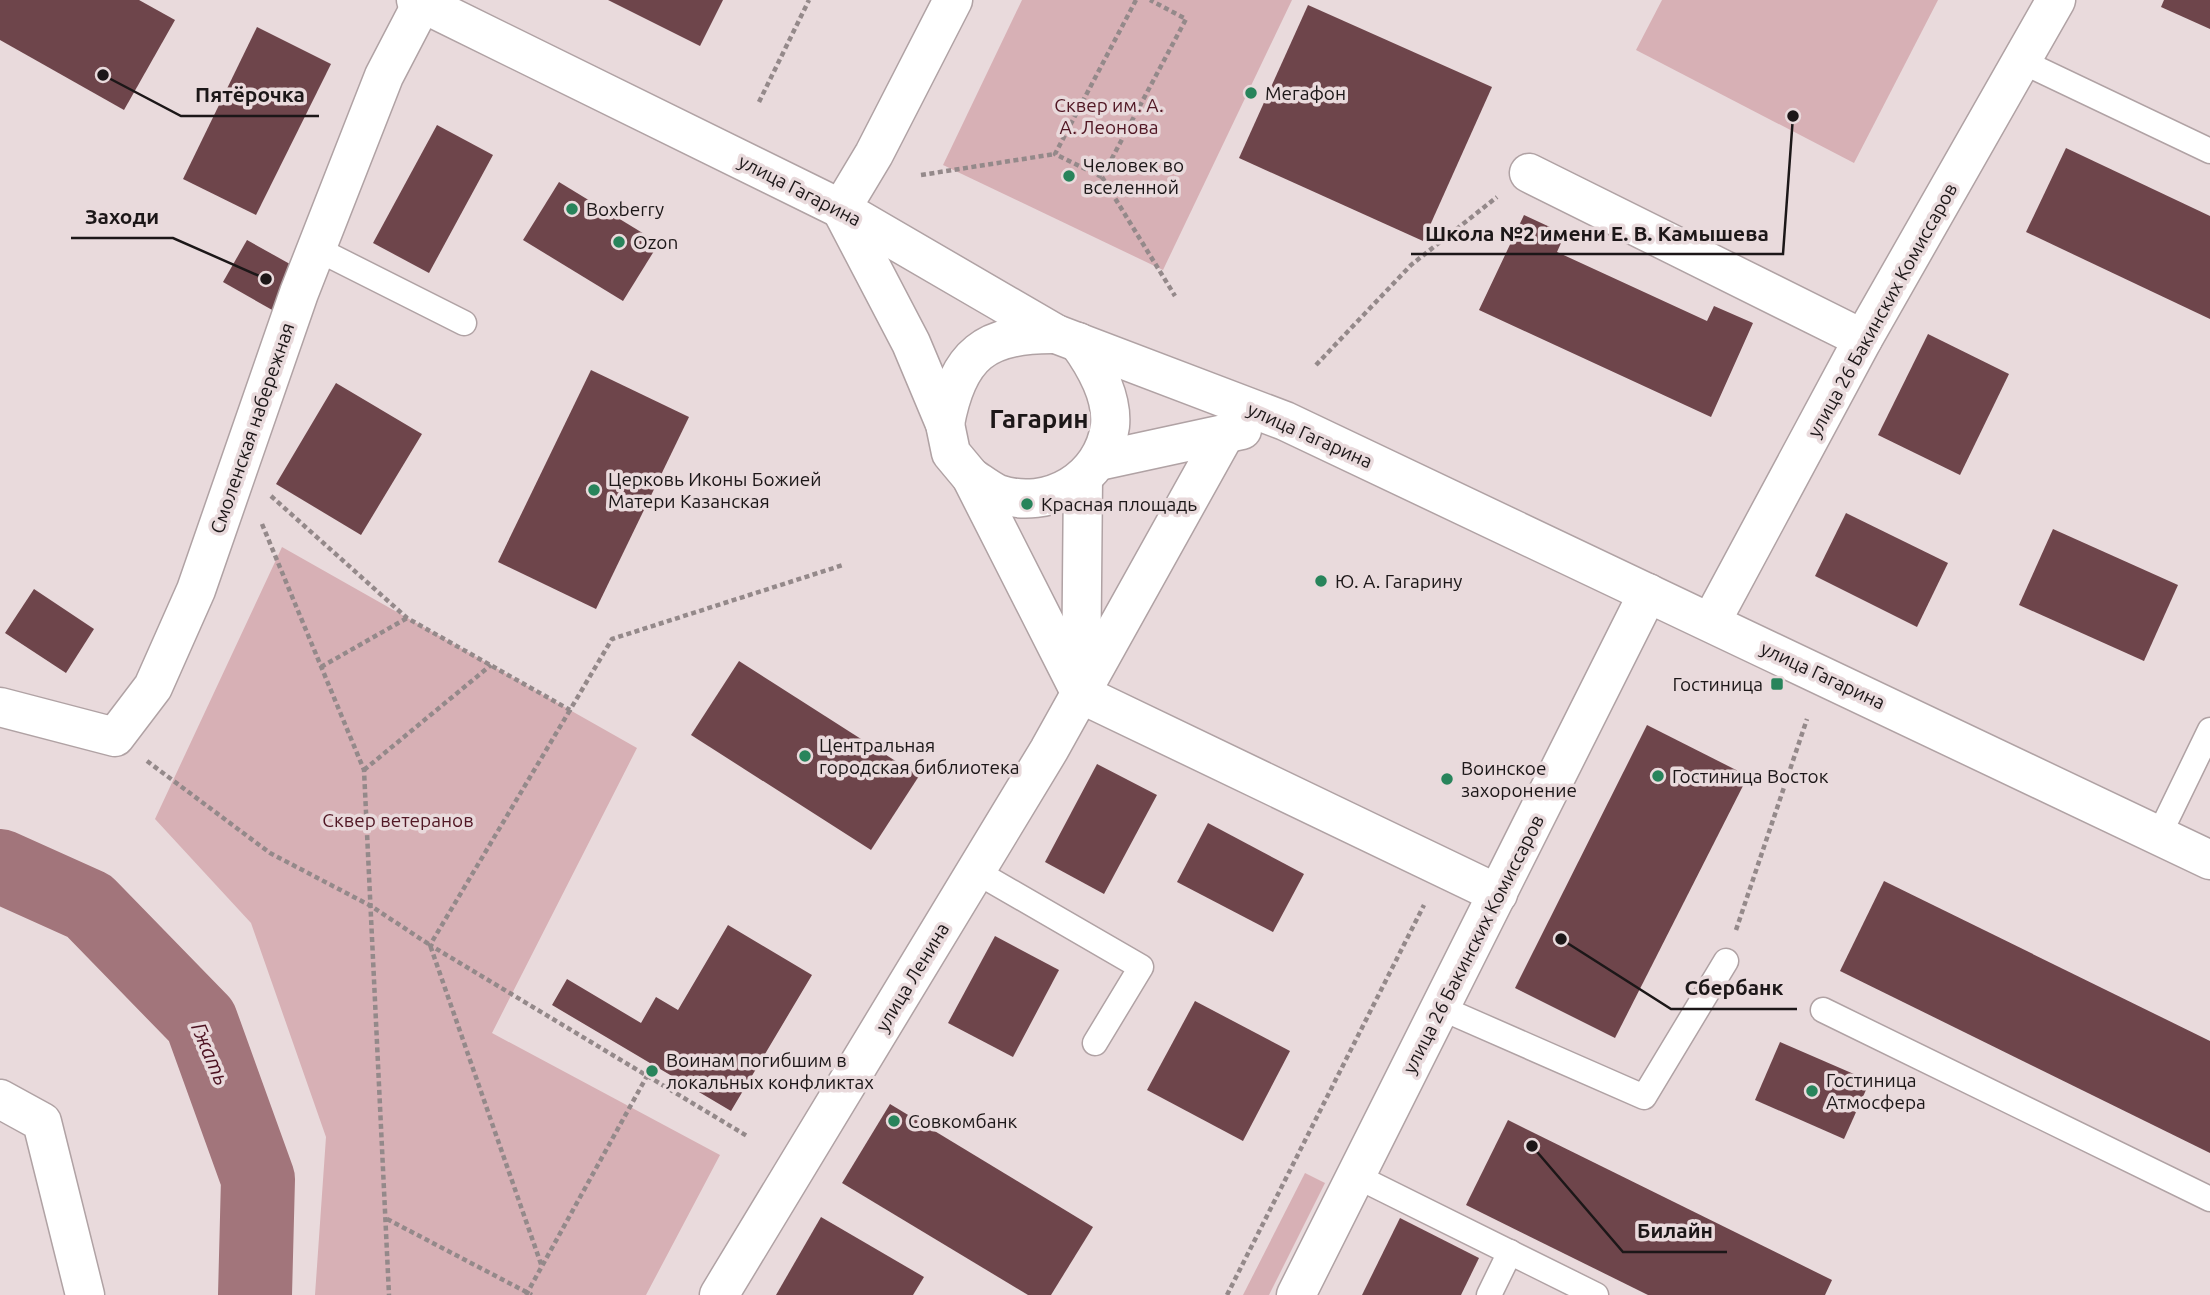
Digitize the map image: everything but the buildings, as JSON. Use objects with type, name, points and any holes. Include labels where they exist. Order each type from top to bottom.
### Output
[{"type":"main road","points":[[953,0],[874,155],[841,209],[911,343],[945,424],[951,453],[971,477],[1081,694],[1498,894]]},
{"type":"main road","name":"улица 26 Бакинских Комиссаров","points":[[1711,622],[1863,339],[2056,0]]},
{"type":"main road","name":"улица Гагарина","points":[[419,1],[841,209],[1067,338],[1285,421],[2210,860]]},
{"type":"main road","name":"Смоленская набережная","points":[[116,737],[153,687],[196,590],[317,249],[384,76],[419,1]]},
{"type":"main road","points":[[1529,173],[1863,339]]},
{"type":"main road","points":[[945,424],[951,390],[972,358],[988,346],[1006,338],[1024,334],[1067,338],[1092,362],[1107,401],[1110,425],[1091,470],[1081,694]]},
{"type":"main road","points":[[971,477],[997,493],[1027,499],[1057,494],[1091,470],[1285,421]]},
{"type":"main road","name":"улица Ленина","points":[[719,1295],[1081,694],[1225,434]]},
{"type":"main road","name":"улица 26 Бакинских Комиссаров","points":[[1296,1295],[1648,593]]},
{"type":"main road","points":[[0,708],[116,737]]},
{"type":"main road","points":[[0,1100],[42,1122],[85,1295]]},
{"type":"lane","points":[[2021,61],[2210,151]]},
{"type":"lane","points":[[317,249],[464,323]]},
{"type":"lane","points":[[2159,835],[2210,730]]},
{"type":"lane","points":[[975,871],[1141,967],[1095,1044]]},
{"type":"lane","points":[[1441,1008],[1644,1097],[1726,961]]},
{"type":"lane","points":[[1823,1010],[2210,1199]]},
{"type":"lane","points":[[1356,1176],[1596,1295]]},
{"type":"lane","points":[[1489,1295],[1510,1252]]},
{"type":"path","points":[[759,102],[809,0]]},
{"type":"path","points":[[1055,153],[1136,0]]},
{"type":"path","points":[[1102,177],[1186,19],[1150,0]]},
{"type":"path","points":[[921,175],[1055,153],[1102,177],[1175,296]]},
{"type":"path","points":[[1316,365],[1411,265],[1529,173]]},
{"type":"path","points":[[239,468],[407,618],[570,710]]},
{"type":"path","points":[[239,468],[364,770],[389,1295]]},
{"type":"path","points":[[542,1267],[430,945],[612,639],[842,565]]},
{"type":"path","points":[[321,667],[407,618]]},
{"type":"path","points":[[364,770],[491,665]]},
{"type":"path","points":[[1726,961],[1807,719]]},
{"type":"path","points":[[116,737],[270,853],[371,906],[430,945],[747,1136]]},
{"type":"path","points":[[1227,1295],[1424,905]]},
{"type":"path","points":[[387,1219],[528,1294],[648,1076]]},
{"type":"green space","name":"Сквер им. А. А. Леонова","points":[[1022,0],[1292,0],[1163,270],[943,165]]},
{"type":"green space","points":[[1662,0],[1938,0],[1854,163],[1636,50]]},
{"type":"green space","name":"Сквер ветеранов","points":[[282,547],[637,748],[492,1033],[720,1155],[646,1295],[315,1295],[326,1137],[251,923],[155,819]]},
{"type":"green space","points":[[1305,1173],[1325,1183],[1269,1295],[1243,1295]]},
{"type":"waterway","name":"Гжать","points":[[0,866],[89,906],[201,1021],[258,1179],[255,1295]]},
{"type":"place","name":"Пятёрочка","points":[[103,75]]},
{"type":"place","name":"Мегафон","points":[[1251,93]]},
{"type":"place","name":"Школа №2 имени Е. В. Камышева","points":[[1793,116]]},
{"type":"place","name":"Человек во вселенной","points":[[1069,176]]},
{"type":"place","name":"Boxberry","points":[[572,209]]},
{"type":"place","name":"Ozon","points":[[619,242]]},
{"type":"place","name":"Заходи","points":[[266,279]]},
{"type":"place","name":"Церковь Иконы Божией Матери Казанская","points":[[594,490]]},
{"type":"place","name":"Красная площадь","points":[[1027,504]]},
{"type":"place","name":"Ю. А. Гагарину","points":[[1321,581]]},
{"type":"place","name":"Гостиница","points":[[1777,684]]},
{"type":"place","name":"Центральная городская библиотека","points":[[805,756]]},
{"type":"place","name":"Гостиница Восток","points":[[1658,776]]},
{"type":"place","name":"Воинское захоронение","points":[[1447,779]]},
{"type":"place","name":"Сбербанк","points":[[1561,939]]},
{"type":"place","name":"Воинам погибшим в локальных конфликтах","points":[[652,1071]]},
{"type":"place","name":"Гостиница Атмосфера","points":[[1812,1091]]},
{"type":"place","name":"Совкомбанк","points":[[894,1121]]},
{"type":"place","name":"Билайн","points":[[1532,1146]]},
{"type":"district","name":"Гагарин","points":[[1039,419]]}]
